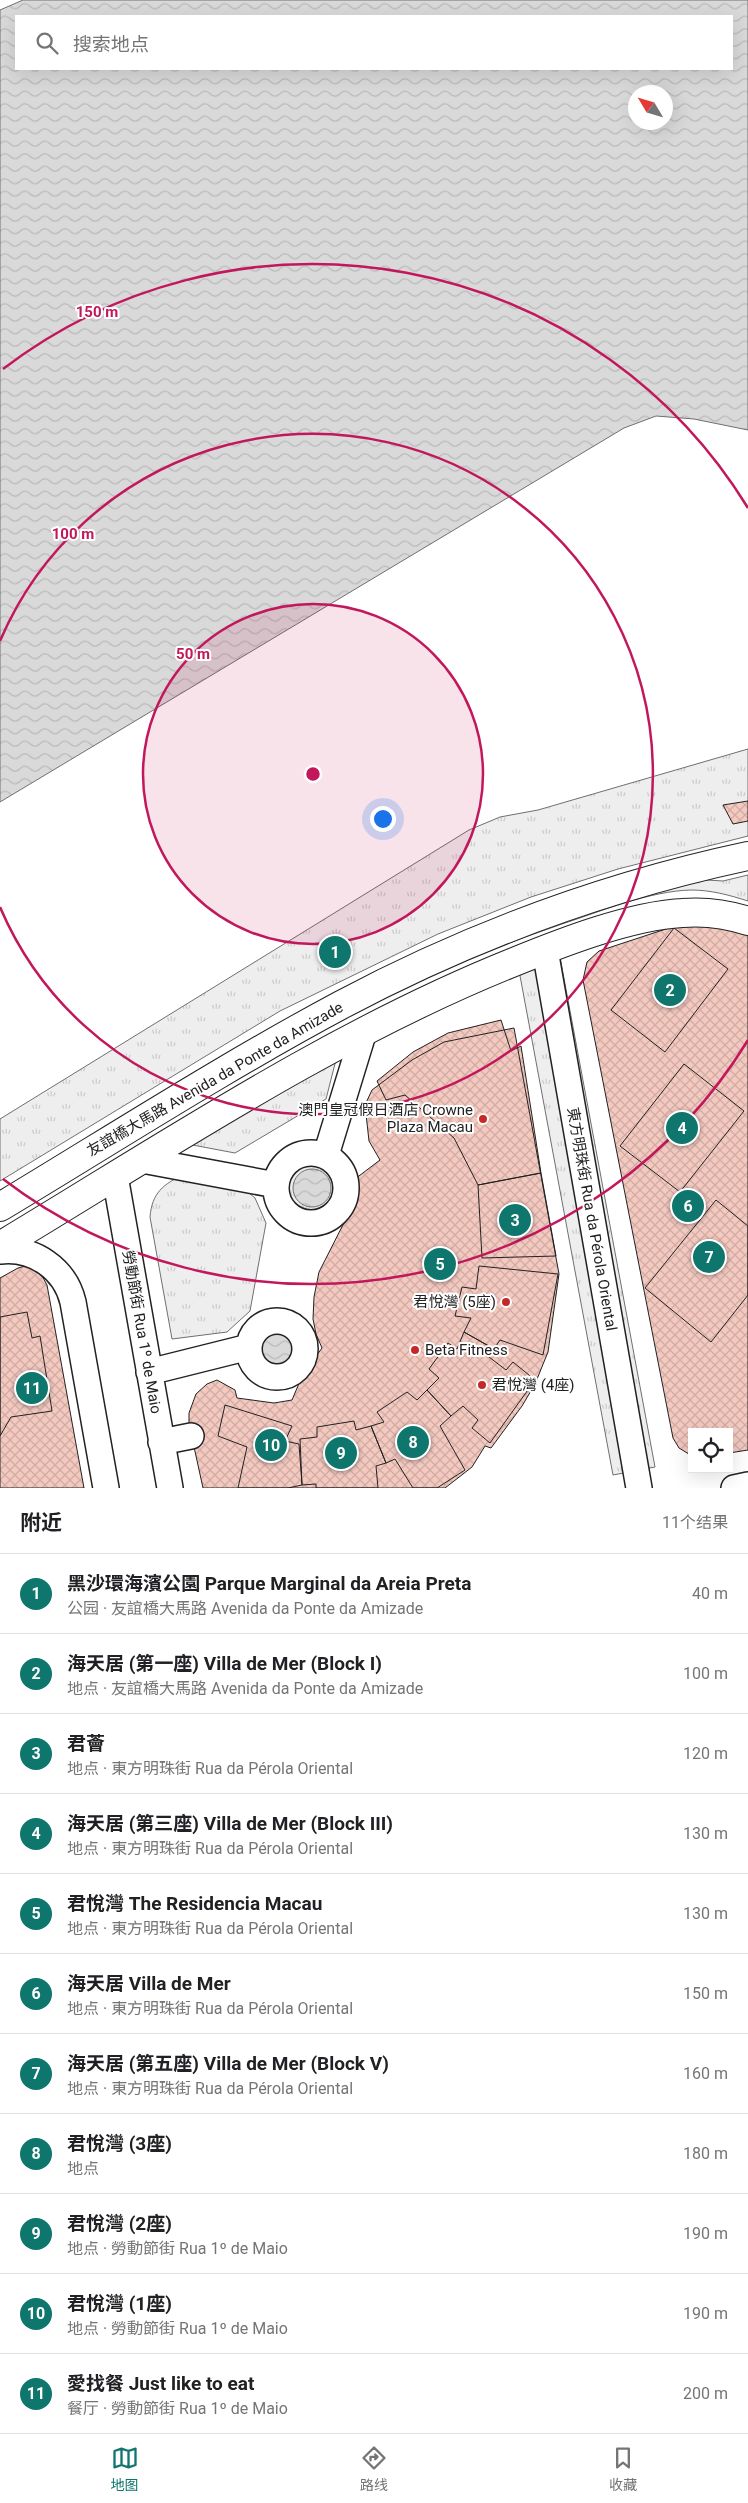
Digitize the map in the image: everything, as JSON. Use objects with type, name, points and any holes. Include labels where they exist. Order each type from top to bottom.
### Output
[{"type":"main road","name":"友誼橋大馬路 Avenida da Ponte da Amizade","points":[[0,1207],[284,1036],[404,974],[528,920],[592,898],[657,878],[748,856]]},
{"type":"main road","name":"友誼橋大馬路 Avenida da Ponte da Amizade","points":[[0,1246],[300,1064],[479,976],[603,930],[680,913],[720,914],[748,921]]},
{"type":"street","name":"東方明珠街 Rua da Pérola Oriental","points":[[545,950],[639,1488]]},
{"type":"street","points":[[326,1155],[364,1031]]},
{"type":"street","points":[[308,1152],[326,1155],[341,1168],[347,1187],[343,1204],[331,1217],[315,1223],[295,1219],[283,1210],[279,1202],[276,1185],[280,1171],[292,1158],[308,1152]]},
{"type":"street","points":[[142,1160],[276,1185]]},
{"type":"street","name":"勞動節街 Rua 1º de Maio","points":[[115,1176],[170,1488]]},
{"type":"street","points":[[0,1251],[20,1252],[36,1256],[54,1268],[68,1286],[73,1302],[106,1488]]},
{"type":"street","points":[[149,1372],[250,1347]]},
{"type":"street","points":[[161,1442],[191,1436]]},
{"type":"street","points":[[734,1488],[748,1485]]},
{"type":"green space","points":[[748,749],[748,836],[618,869],[531,897],[438,934],[280,1011],[0,1181],[0,1119],[469,830],[500,817],[538,810]]},
{"type":"green space","points":[[748,875],[748,901],[720,893],[698,890],[659,894],[562,924],[487,952],[415,984],[343,1019],[274,1057],[0,1221],[0,1210],[282,1041],[348,1006],[461,953],[583,907],[675,878],[723,881]]},
{"type":"green space","points":[[560,957],[655,1467],[613,1475],[518,965]]},
{"type":"green space","points":[[339,1048],[326,1099],[235,1153],[182,1143]]},
{"type":"green space","points":[[307,1164],[317,1164],[329,1171],[336,1183],[336,1193],[329,1205],[317,1212],[307,1212],[299,1208],[292,1201],[288,1193],[288,1183],[292,1175],[299,1168]]},
{"type":"green space","points":[[185,1174],[242,1187],[255,1198],[266,1223],[250,1311],[227,1332],[172,1339],[150,1217],[153,1202],[160,1190]]},
{"type":"green space","points":[[278,1327],[293,1333],[299,1348],[293,1363],[278,1369],[263,1363],[257,1348],[263,1333]]},
{"type":"water","points":[[23,0],[748,0],[748,430],[694,419],[656,416],[624,428],[0,802],[0,10]]},
{"type":"water","points":[[312,1169],[326,1174],[331,1188],[326,1202],[312,1207],[298,1202],[293,1188],[298,1174]]},
{"type":"water","points":[[277,1330],[284,1331],[289,1335],[293,1340],[293,1354],[289,1359],[284,1363],[277,1364],[270,1363],[265,1359],[261,1354],[260,1347],[261,1340],[265,1335],[270,1331]]},
{"type":"building","points":[[748,801],[748,821],[733,824],[723,805]]},
{"type":"building","points":[[697,923],[748,934],[748,1450],[733,1452],[733,1428],[688,1428],[688,1454],[679,1448],[673,1438],[583,980],[587,962],[599,951],[678,925]]},
{"type":"building","points":[[674,928],[728,969],[665,1052],[611,1010]]},
{"type":"building","name":"澳門皇冠假日酒店 Crowne Plaza Macau","points":[[501,1020],[511,1051],[521,1046],[541,1173],[478,1185],[454,1138],[405,1095],[386,1100],[377,1081],[413,1052],[448,1033]]},
{"type":"building","points":[[514,1028],[559,1274],[548,1352],[535,1384],[522,1406],[491,1448],[485,1446],[472,1467],[445,1488],[203,1488],[189,1424],[189,1413],[196,1394],[207,1384],[217,1380],[235,1390],[237,1398],[274,1403],[292,1400],[303,1374],[322,1348],[316,1334],[313,1319],[314,1297],[319,1272],[352,1207],[355,1179],[380,1160],[369,1141],[365,1105],[372,1090],[412,1060],[444,1042]]},
{"type":"building","points":[[684,1064],[744,1111],[680,1192],[620,1146]]},
{"type":"building","points":[[541,1173],[556,1256],[482,1258],[478,1185]]},
{"type":"building","points":[[716,1200],[748,1226],[748,1295],[711,1342],[645,1288]]},
{"type":"building","points":[[25,1266],[40,1272],[47,1285],[84,1488],[0,1488],[0,1278]]},
{"type":"building","name":"君悅灣 (5座)","points":[[479,1266],[558,1274],[543,1355],[500,1340],[494,1349],[464,1332],[471,1318],[455,1316],[462,1287],[476,1289]]},
{"type":"building","points":[[27,1312],[32,1338],[40,1336],[52,1411],[11,1417],[0,1436],[0,1317]]},
{"type":"building","name":"君悅灣 (4座)","points":[[464,1332],[494,1349],[489,1357],[506,1370],[513,1362],[535,1380],[490,1443],[472,1428],[478,1420],[463,1406],[451,1416],[427,1390],[439,1378],[429,1369],[448,1343],[457,1349]]},
{"type":"building","points":[[427,1390],[451,1416],[440,1426],[465,1470],[437,1488],[413,1488],[395,1459],[386,1463],[371,1426],[384,1422],[377,1412],[407,1392],[417,1400]]},
{"type":"building","points":[[225,1405],[292,1426],[285,1441],[299,1444],[302,1485],[288,1488],[238,1488],[247,1447],[218,1436]]},
{"type":"building","points":[[354,1421],[356,1430],[371,1426],[386,1463],[376,1466],[378,1488],[316,1488],[316,1484],[302,1485],[300,1439],[317,1437],[317,1427]]},
{"type":"place","name":"黑沙環海濱公園 Parque Marginal da Areia Preta","points":[[335,952]]},
{"type":"place","name":"海天居 (第一座) Villa de Mer (Block I)","points":[[670,990]]},
{"type":"place","name":"澳門皇冠假日酒店 Crowne Plaza Macau","points":[[483,1119]]},
{"type":"place","name":"海天居 (第三座) Villa de Mer (Block III)","points":[[682,1128]]},
{"type":"place","name":"海天居 Villa de Mer","points":[[688,1206]]},
{"type":"place","name":"君薈","points":[[515,1220]]},
{"type":"place","name":"海天居 (第五座) Villa de Mer (Block V)","points":[[709,1257]]},
{"type":"place","name":"君悅灣 The Residencia Macau","points":[[440,1264]]},
{"type":"place","name":"君悅灣 (5座)","points":[[506,1302]]},
{"type":"place","name":"Beta Fitness","points":[[415,1350]]},
{"type":"place","name":"君悅灣 (4座)","points":[[482,1385]]},
{"type":"place","name":"愛找餐 Just like to eat","points":[[32,1388]]},
{"type":"place","name":"君悅灣 (3座)","points":[[413,1442]]},
{"type":"place","name":"君悅灣 (1座)","points":[[271,1445]]},
{"type":"place","name":"君悅灣 (2座)","points":[[341,1453]]}]
